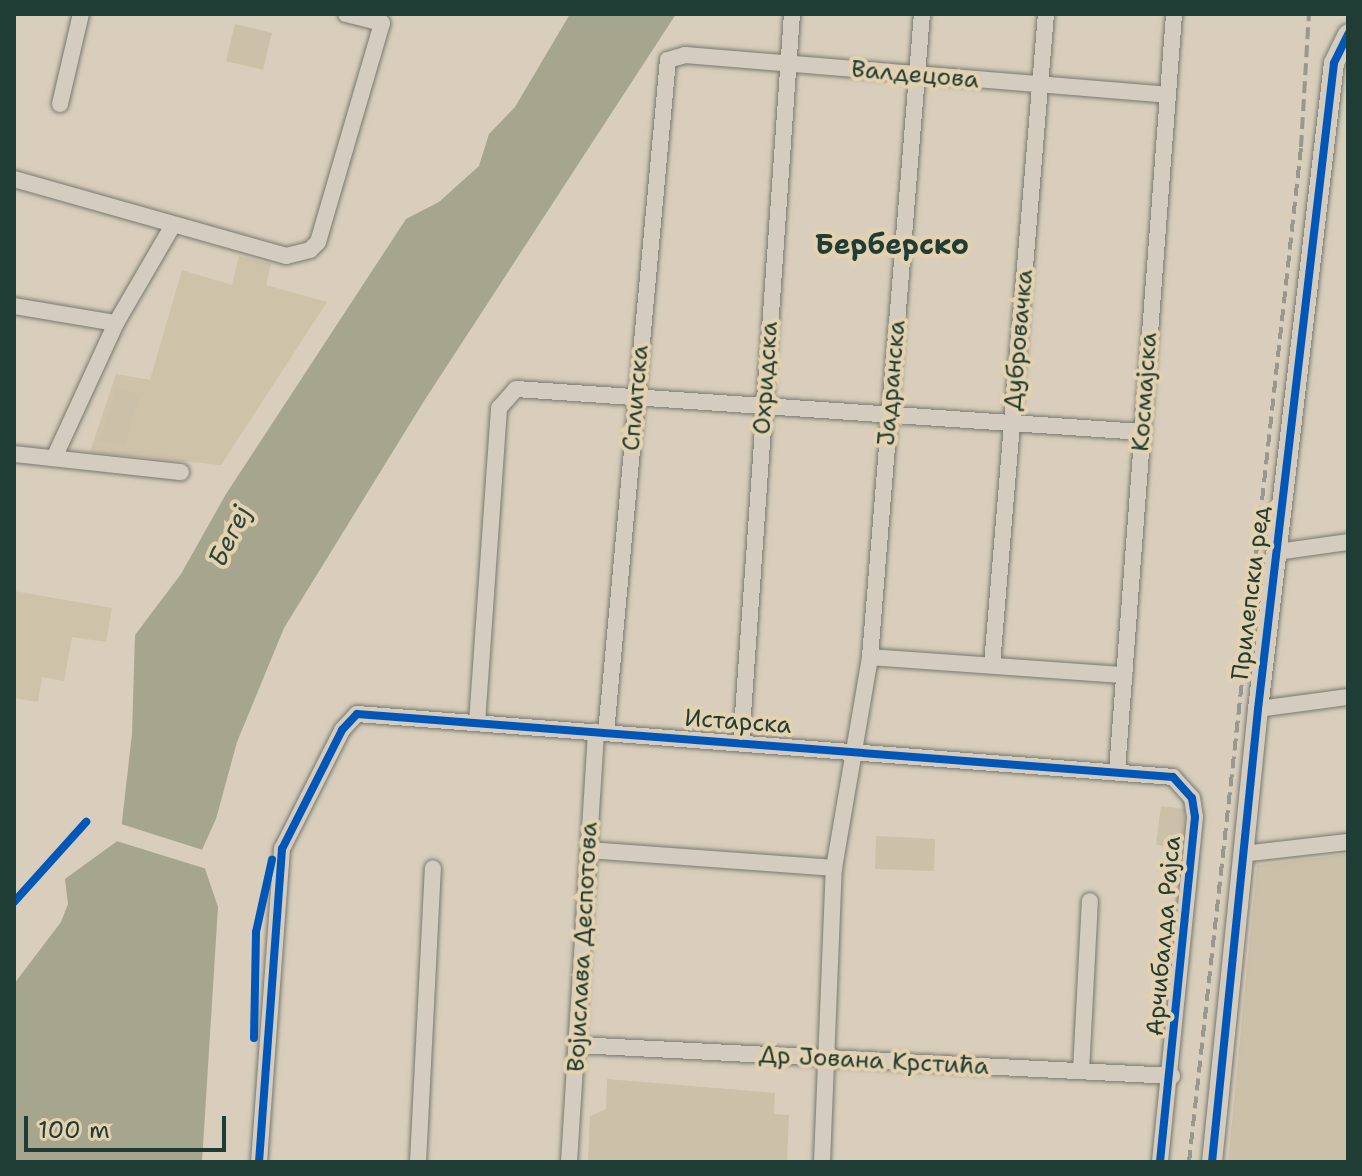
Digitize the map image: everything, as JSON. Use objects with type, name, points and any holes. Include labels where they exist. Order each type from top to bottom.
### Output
[{"type":"street","points":[[60,104],[81,14]]},
{"type":"street","points":[[14,179],[286,256],[300,254],[318,242],[385,19],[346,14]]},
{"type":"street","name":"Охридска","points":[[741,743],[792,14]]},
{"type":"street","name":"Јадранска","points":[[822,1162],[834,868],[870,657],[922,14]]},
{"type":"street","name":"Дубровачка","points":[[992,665],[1046,14]]},
{"type":"street","name":"Космајска","points":[[1117,771],[1174,14]]},
{"type":"street","name":"Прилепски ред","points":[[1212,1162],[1258,709],[1334,63],[1348,34]]},
{"type":"street","name":"Валдецова","points":[[666,63],[685,55],[1167,95]]},
{"type":"street","name":"Сплитска","points":[[601,732],[666,63]]},
{"type":"street","points":[[54,458],[116,323],[173,225]]},
{"type":"street","points":[[14,306],[116,323]]},
{"type":"street","points":[[477,723],[499,408],[521,388],[1142,432]]},
{"type":"street","points":[[14,454],[181,472]]},
{"type":"street","points":[[1277,552],[1348,542]]},
{"type":"street","points":[[870,657],[1124,675]]},
{"type":"street","points":[[1258,709],[1348,697]]},
{"type":"street","name":"Истарска","points":[[259,1162],[282,849],[342,730],[357,714],[1117,771]]},
{"type":"street","name":"Војислава Деспотова","points":[[569,1162],[589,850],[601,732]]},
{"type":"street","name":"Арчибалда Рајса","points":[[1117,771],[1173,777],[1194,807],[1172,1076],[1160,1162]]},
{"type":"street","points":[[1242,854],[1348,842]]},
{"type":"street","points":[[589,850],[834,868]]},
{"type":"street","points":[[418,1162],[433,868]]},
{"type":"street","points":[[1081,1071],[1090,901]]},
{"type":"street","name":"Др Јована Крстића","points":[[577,1045],[1172,1076]]},
{"type":"shaded area","points":[[235,24],[272,33],[263,70],[226,61]]},
{"type":"shaded area","points":[[239,256],[271,264],[266,285],[327,302],[221,465],[90,452],[116,374],[150,380],[182,270],[232,285]]},
{"type":"shaded area","points":[[116,388],[140,395],[124,447],[100,440]]},
{"type":"shaded area","points":[[14,591],[112,608],[106,642],[72,637],[64,681],[42,677],[38,702],[14,698]]},
{"type":"shaded area","points":[[1161,806],[1185,809],[1181,848],[1156,845]]},
{"type":"shaded area","points":[[876,836],[935,839],[934,871],[875,869]]},
{"type":"shaded area","points":[[1348,854],[1348,1162],[1228,1162],[1257,865]]},
{"type":"shaded area","points":[[607,1079],[775,1093],[774,1114],[789,1115],[787,1162],[588,1162],[590,1116],[606,1109]]},
{"type":"water","name":"Бегеј","points":[[570,14],[676,14],[424,401],[284,628],[237,742],[216,819],[200,854],[218,907],[202,1162],[14,1162],[14,984],[61,922],[68,904],[65,879],[120,839],[132,734],[135,635],[181,574],[226,494],[406,219],[439,202],[479,166],[489,134],[515,107]]},
{"type":"pier","points":[[118,823],[206,851],[210,870],[113,840]]},
{"type":"railway","points":[[1189,1162],[1301,147],[1309,14]]},
{"type":"cycle path","points":[[1212,1162],[1258,709],[1334,63],[1348,34]]},
{"type":"cycle path","points":[[259,1162],[282,849],[342,730],[357,714],[1173,777],[1192,798],[1195,817],[1160,1162]]},
{"type":"cycle path","points":[[14,902],[86,822]]},
{"type":"cycle path","points":[[254,1038],[256,932],[272,860]]},
{"type":"district","name":"Берберско","points":[[892,244]]}]
